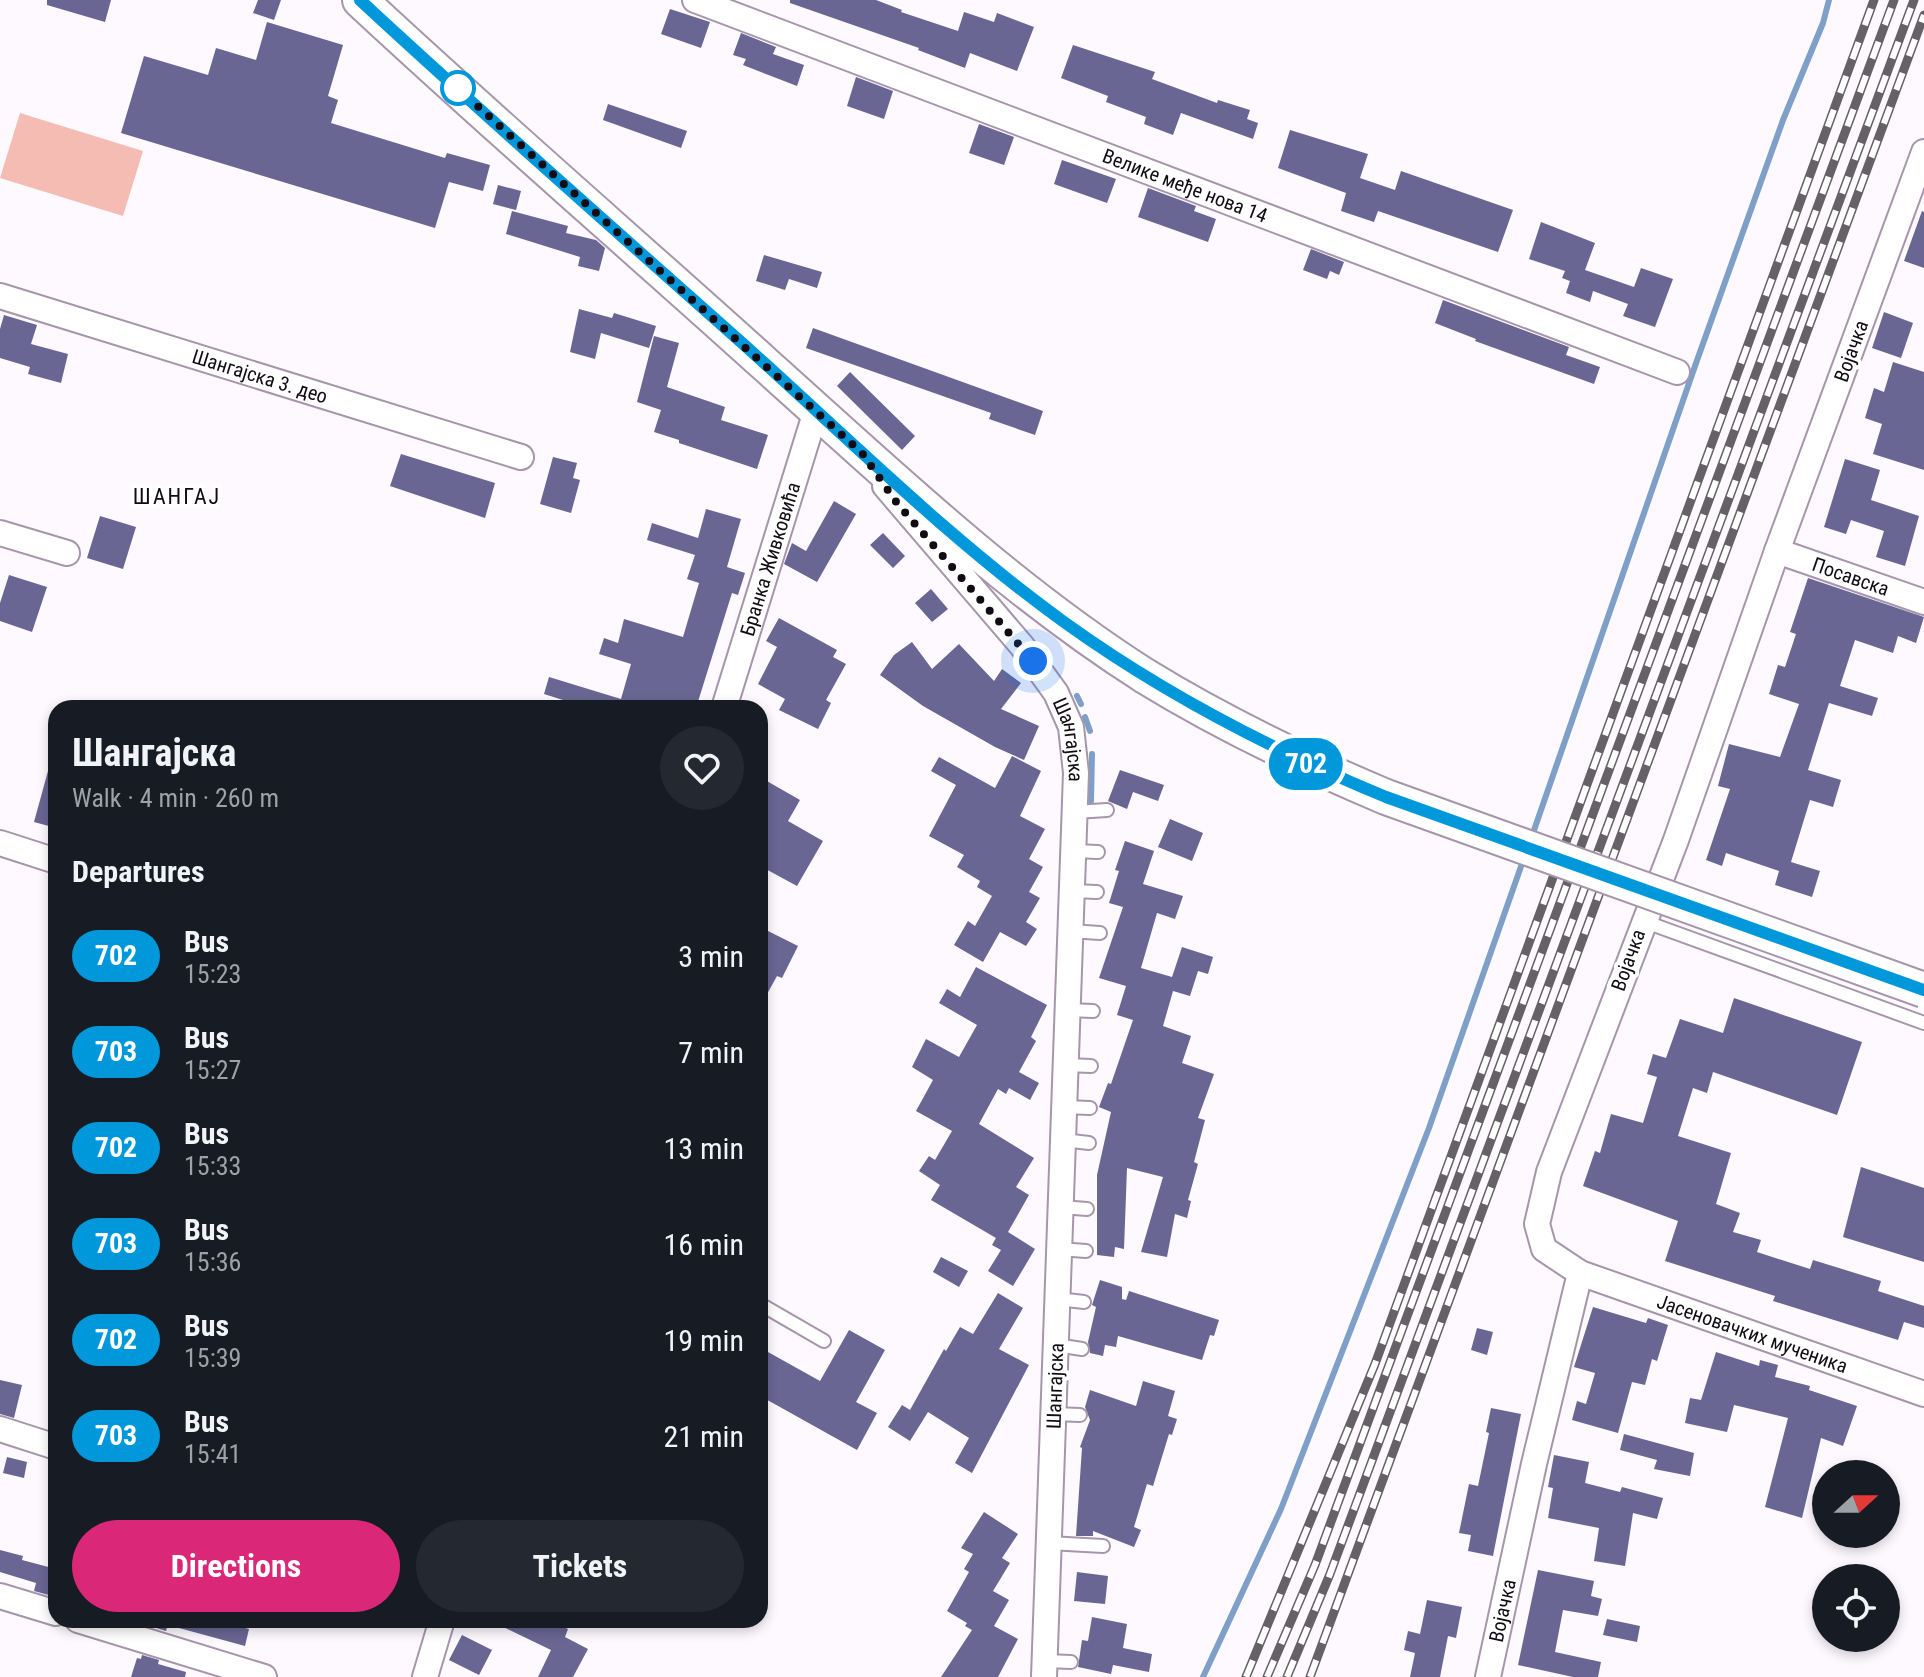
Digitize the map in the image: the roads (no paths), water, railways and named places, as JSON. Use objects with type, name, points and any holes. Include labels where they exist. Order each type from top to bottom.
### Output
[{"type":"main road","name":"Шангајска","points":[[377,6],[862,453]]},
{"type":"main road","points":[[862,453],[1050,612],[1200,710],[1304,763],[1386,797],[1924,990]]},
{"type":"street","name":"Велике међе нова 14","points":[[695,0],[1677,372]]},
{"type":"street","name":"Војачка","points":[[1488,1677],[1534,1464],[1580,1273],[1544,1249],[1538,1234],[1540,1207],[1549,1172],[1676,840],[1777,551],[1924,152]]},
{"type":"street","name":"Шангајска 3. део","points":[[0,296],[521,457]]},
{"type":"street","name":"Бранка Живковића","points":[[726,700],[816,411]]},
{"type":"street","name":"Шангајска","points":[[862,453],[897,503],[1022,646],[1056,693],[1066,711],[1075,741],[1044,1669]]},
{"type":"street","points":[[0,533],[67,553]]},
{"type":"street","name":"Посавска","points":[[1777,551],[1924,602]]},
{"type":"street","points":[[0,843],[48,858]]},
{"type":"street","name":"Јасеновачких мученика","points":[[1580,1273],[1924,1394]]},
{"type":"street","points":[[0,1429],[48,1444]]},
{"type":"street","points":[[0,1596],[48,1611]]},
{"type":"street","points":[[104,1628],[264,1677]]},
{"type":"street","points":[[434,1673],[441,1628]]},
{"type":"lane","points":[[1075,812],[1107,810]]},
{"type":"lane","points":[[1073,851],[1098,852]]},
{"type":"lane","points":[[1072,891],[1097,892]]},
{"type":"lane","points":[[1643,921],[1924,1023]]},
{"type":"lane","points":[[1070,931],[1100,933]]},
{"type":"lane","points":[[1068,1010],[1093,1011]]},
{"type":"lane","points":[[1066,1065],[1091,1066]]},
{"type":"lane","points":[[1064,1107],[1090,1108]]},
{"type":"lane","points":[[1063,1140],[1089,1143]]},
{"type":"lane","points":[[1061,1207],[1087,1209]]},
{"type":"lane","points":[[1059,1249],[1086,1251]]},
{"type":"lane","points":[[1058,1299],[1084,1302]]},
{"type":"lane","points":[[768,1309],[824,1341]]},
{"type":"lane","points":[[1056,1345],[1082,1349]]},
{"type":"lane","points":[[1054,1414],[1080,1415]]},
{"type":"lane","points":[[1049,1543],[1103,1546]]},
{"type":"lane","points":[[1044,1669],[1071,1662]]},
{"type":"waterway","points":[[1532,836],[1695,366],[1829,0]]},
{"type":"waterway","points":[[1077,696],[1081,704]]},
{"type":"waterway","points":[[1085,717],[1090,731]]},
{"type":"waterway","points":[[1091,801],[1092,754]]},
{"type":"waterway","points":[[1203,1677],[1281,1509],[1429,1128],[1524,858]]},
{"type":"railway","points":[[1246,1677],[1375,1364],[1874,0]]},
{"type":"railway","points":[[1267,1677],[1315,1565],[1894,0]]},
{"type":"railway","points":[[1287,1677],[1330,1574],[1914,0]]},
{"type":"railway","points":[[1310,1677],[1924,15]]},
{"type":"district","name":"ШАНГАЈ","points":[[177,496]]}]
